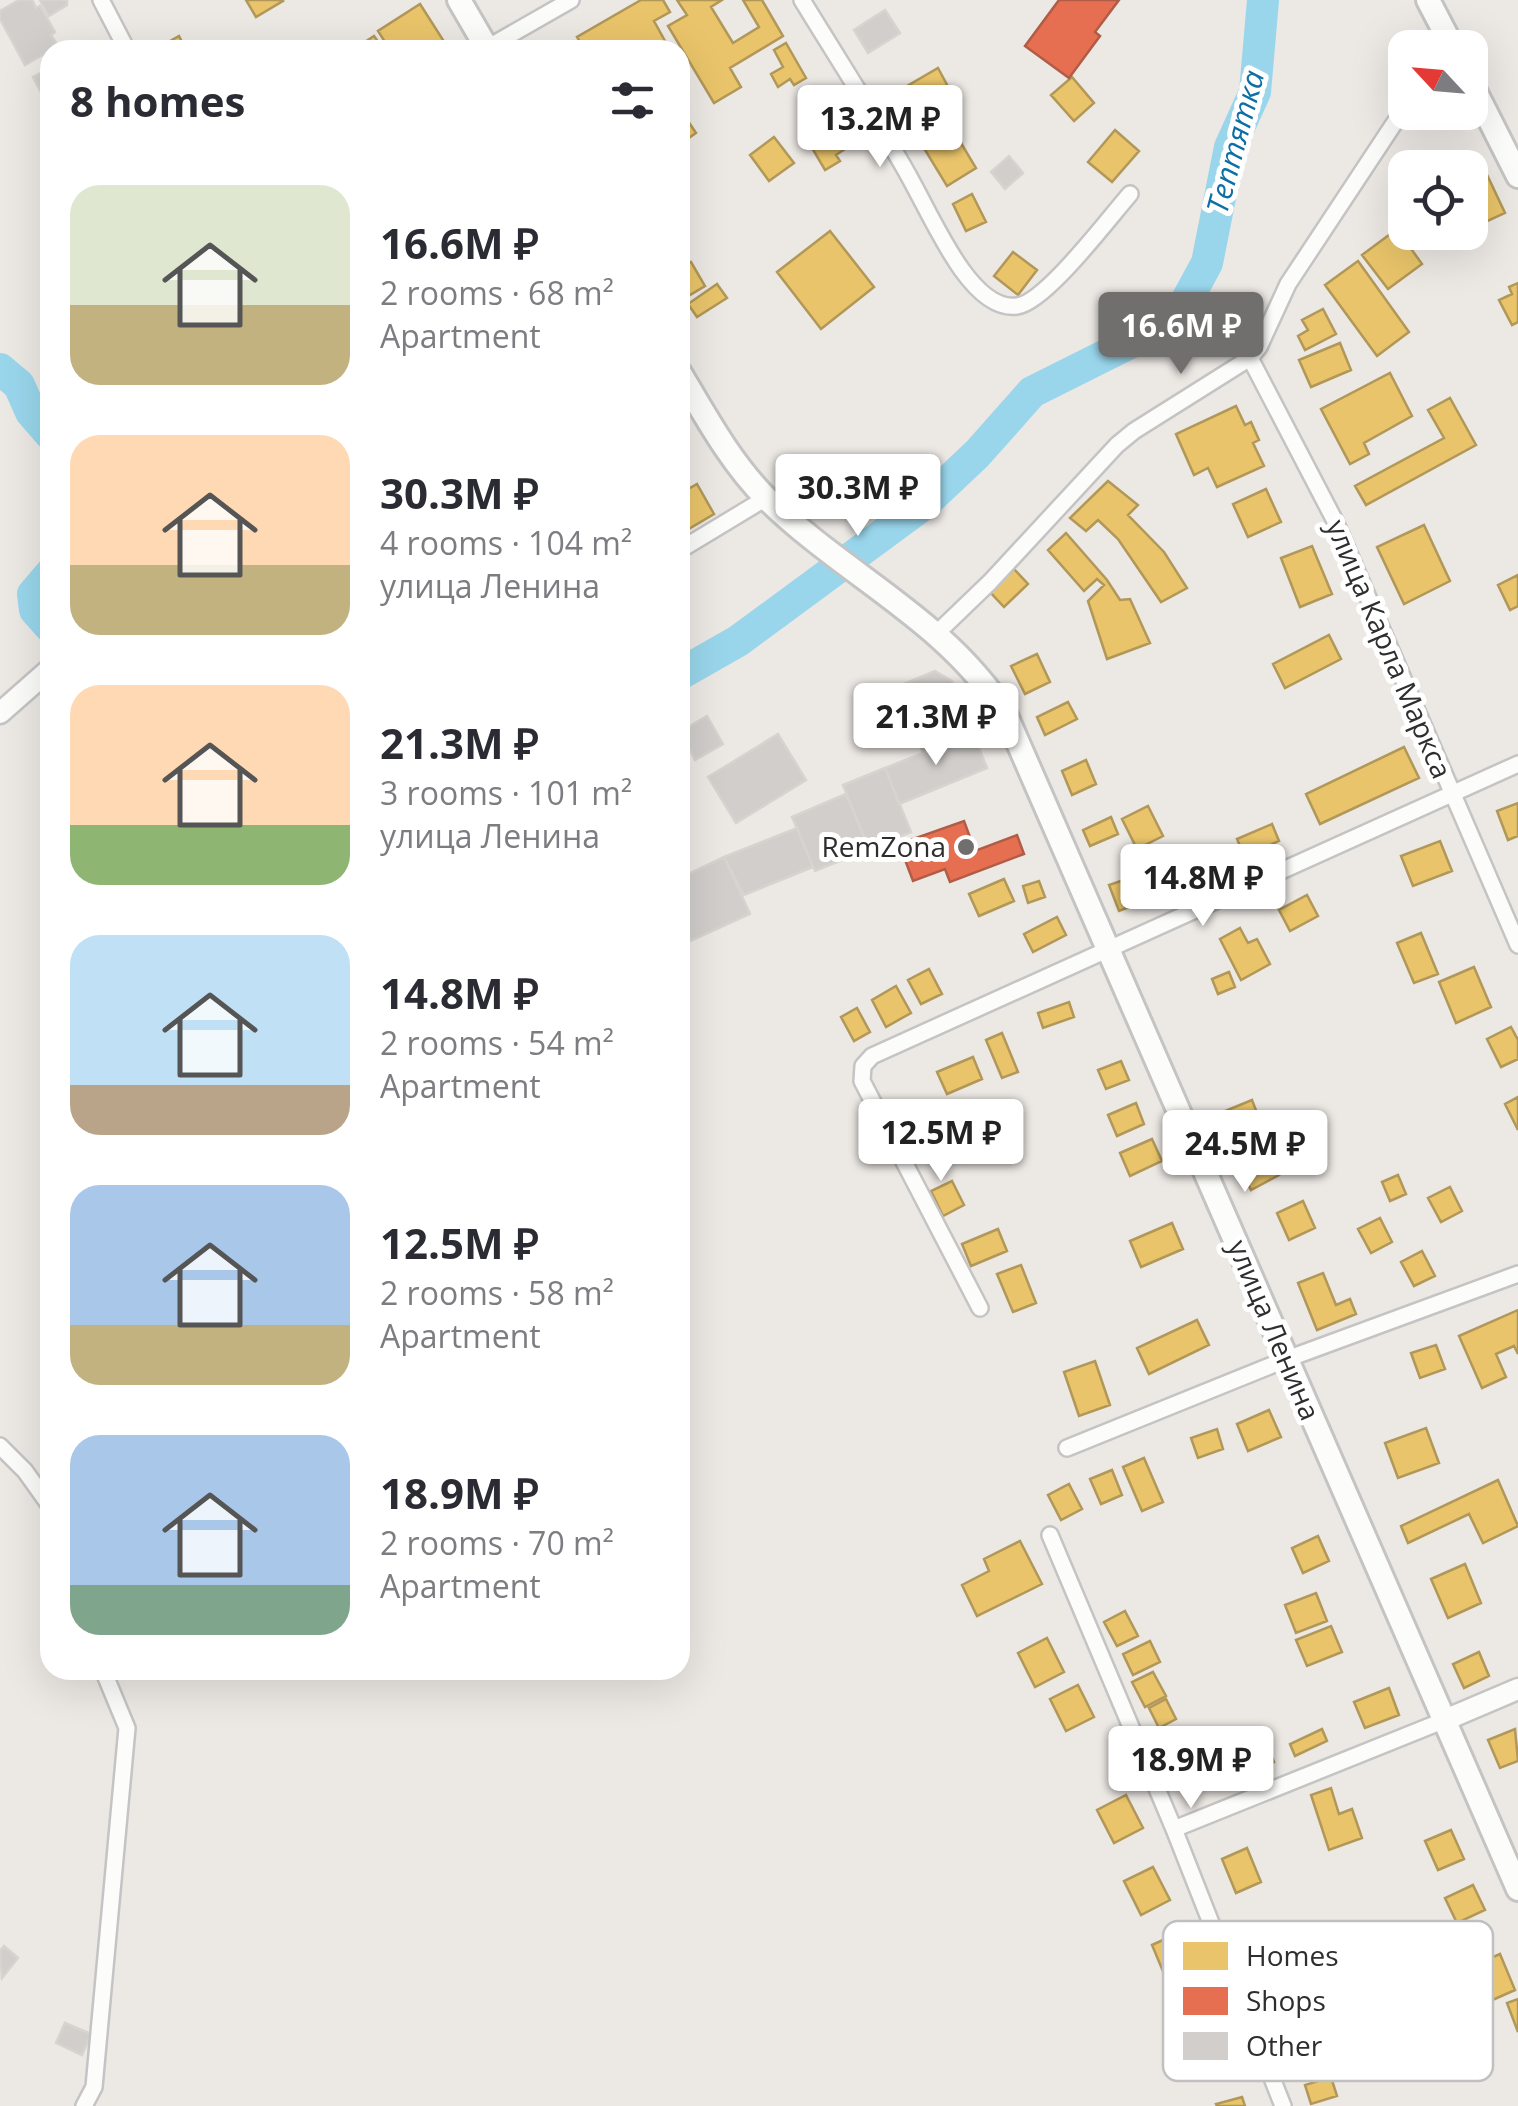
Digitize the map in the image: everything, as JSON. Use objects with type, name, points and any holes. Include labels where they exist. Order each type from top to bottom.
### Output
[{"type":"main road","points":[[459,0],[481,40]]},
{"type":"main road","points":[[1428,0],[1442,30]]},
{"type":"main road","points":[[1488,116],[1518,176]]},
{"type":"main road","name":"улица Ленина","points":[[690,390],[722,444],[766,498],[816,541],[937,632],[976,672],[1005,713],[1518,1889]]},
{"type":"street","points":[[100,0],[121,40]]},
{"type":"street","points":[[504,40],[572,0]]},
{"type":"street","points":[[802,0],[962,270],[997,303],[1014,307],[1029,303],[1048,288],[1130,194]]},
{"type":"street","points":[[937,632],[990,582],[1117,445],[1250,358],[1288,284],[1389,130]]},
{"type":"street","name":"улица Карла Маркса","points":[[1250,358],[1335,521],[1518,945]]},
{"type":"street","points":[[690,544],[766,498]]},
{"type":"street","points":[[0,713],[40,678]]},
{"type":"street","points":[[980,1308],[862,1081],[864,1066],[872,1056],[1518,764]]},
{"type":"street","points":[[1067,1448],[1286,1359],[1518,1274]]},
{"type":"street","points":[[0,1446],[40,1492]]},
{"type":"street","points":[[1050,1535],[1210,1921]]},
{"type":"street","points":[[84,2106],[94,2087],[127,1728],[108,1680]]},
{"type":"street","points":[[1174,1829],[1518,1689]]},
{"type":"street","points":[[1273,2081],[1283,2106]]},
{"type":"building: Homes","points":[[246,0],[282,0],[283,1],[256,17]]},
{"type":"building: Homes","points":[[641,0],[663,0],[670,12],[654,21],[664,40],[577,37]]},
{"type":"building: Homes","points":[[677,0],[722,0],[711,7],[733,43],[759,27],[743,0],[762,0],[783,36],[730,68],[741,87],[714,103],[690,63],[690,40],[676,40],[668,26],[687,15]]},
{"type":"building: Homes","points":[[420,4],[443,40],[384,40],[378,31]]},
{"type":"building: Homes","points":[[786,43],[806,78],[794,85],[790,79],[778,87],[771,74],[783,67],[774,50]]},
{"type":"building: Homes","points":[[938,68],[958,105],[922,125],[902,89]]},
{"type":"building: Homes","points":[[1072,77],[1094,103],[1074,121],[1051,95]]},
{"type":"building: Homes","points":[[829,103],[841,124],[821,135],[809,114]]},
{"type":"building: Homes","points":[[952,128],[976,168],[947,186],[922,145]]},
{"type":"building: Homes","points":[[1115,130],[1139,151],[1112,182],[1088,162]]},
{"type":"building: Homes","points":[[835,133],[845,149],[836,155],[840,161],[825,170],[812,148]]},
{"type":"building: Homes","points":[[774,137],[794,163],[769,181],[750,155]]},
{"type":"building: Homes","points":[[1488,177],[1505,213],[1488,221]]},
{"type":"building: Homes","points":[[972,194],[986,222],[966,231],[953,204]]},
{"type":"building: Homes","points":[[830,231],[874,287],[821,329],[777,272]]},
{"type":"building: Homes","points":[[1388,236],[1388,250],[1412,250],[1422,264],[1388,289],[1362,255]]},
{"type":"building: Homes","points":[[1013,252],[1037,270],[1018,295],[994,276]]},
{"type":"building: Homes","points":[[1358,261],[1409,332],[1377,356],[1325,285]]},
{"type":"building: Homes","points":[[690,263],[705,286],[690,295]]},
{"type":"building: Homes","points":[[1518,283],[1518,322],[1512,325],[1499,300],[1512,294],[1509,287]]},
{"type":"building: Homes","points":[[717,284],[727,298],[697,317],[690,303]]},
{"type":"building: Homes","points":[[1323,309],[1336,334],[1305,350],[1298,336],[1308,330],[1302,320]]},
{"type":"building: Homes","points":[[1340,343],[1351,370],[1311,387],[1299,360]]},
{"type":"building: Homes","points":[[1390,373],[1412,416],[1364,443],[1369,454],[1350,464],[1321,409]]},
{"type":"building: Homes","points":[[1450,398],[1476,445],[1366,505],[1355,486],[1444,438],[1428,410]]},
{"type":"building: Homes","points":[[1236,406],[1245,425],[1251,422],[1259,440],[1253,443],[1264,466],[1217,487],[1208,468],[1194,475],[1176,434]]},
{"type":"building: Homes","points":[[1108,481],[1138,505],[1128,515],[1164,552],[1187,588],[1161,602],[1118,539],[1098,520],[1086,531],[1070,518]]},
{"type":"building: Homes","points":[[697,484],[714,514],[690,528],[690,488]]},
{"type":"building: Homes","points":[[1266,489],[1281,522],[1248,537],[1233,504]]},
{"type":"building: Homes","points":[[1424,525],[1450,581],[1404,604],[1377,547]]},
{"type":"building: Homes","points":[[1066,533],[1120,600],[1130,599],[1150,643],[1107,659],[1088,601],[1104,585],[1097,579],[1084,591],[1048,550]]},
{"type":"building: Homes","points":[[1312,546],[1332,594],[1300,607],[1281,558]]},
{"type":"building: Homes","points":[[1014,569],[1028,584],[1004,607],[990,592]]},
{"type":"building: Homes","points":[[1518,575],[1518,606],[1510,610],[1498,585]]},
{"type":"building: Homes","points":[[1329,635],[1341,659],[1285,688],[1273,664]]},
{"type":"building: Homes","points":[[1037,654],[1050,682],[1025,694],[1011,666]]},
{"type":"building: Homes","points":[[1068,702],[1077,719],[1045,735],[1037,717]]},
{"type":"building: Homes","points":[[1404,747],[1419,778],[1320,824],[1306,794]]},
{"type":"building: Homes","points":[[1086,760],[1096,784],[1072,795],[1062,771]]},
{"type":"building: Homes","points":[[1518,803],[1518,836],[1508,840],[1497,811]]},
{"type":"building: Homes","points":[[1148,806],[1163,836],[1137,849],[1122,819]]},
{"type":"building: Homes","points":[[1111,817],[1118,834],[1090,846],[1083,830]]},
{"type":"building: Homes","points":[[1272,824],[1279,841],[1245,857],[1237,839]]},
{"type":"building: Homes","points":[[1440,841],[1452,871],[1413,886],[1401,856]]},
{"type":"building: Homes","points":[[1138,875],[1148,900],[1119,911],[1109,885]]},
{"type":"building: Homes","points":[[1004,879],[1014,901],[979,916],[969,894]]},
{"type":"building: Homes","points":[[1039,881],[1045,897],[1028,903],[1023,886]]},
{"type":"building: Homes","points":[[1307,895],[1318,916],[1290,931],[1279,910]]},
{"type":"building: Homes","points":[[1057,917],[1066,935],[1033,952],[1024,934]]},
{"type":"building: Homes","points":[[1240,928],[1248,943],[1257,939],[1270,964],[1241,980],[1220,939]]},
{"type":"building: Homes","points":[[1421,933],[1438,974],[1414,983],[1397,943]]},
{"type":"building: Homes","points":[[1474,967],[1491,1007],[1456,1023],[1439,982]]},
{"type":"building: Homes","points":[[929,969],[942,994],[921,1004],[908,980]]},
{"type":"building: Homes","points":[[1229,972],[1235,987],[1218,994],[1212,979]]},
{"type":"building: Homes","points":[[896,986],[911,1013],[886,1027],[872,1000]]},
{"type":"building: Homes","points":[[1069,1002],[1074,1017],[1043,1028],[1038,1013]]},
{"type":"building: Homes","points":[[857,1008],[870,1032],[854,1041],[841,1017]]},
{"type":"building: Homes","points":[[1511,1027],[1518,1040],[1518,1059],[1501,1067],[1487,1039]]},
{"type":"building: Homes","points":[[1002,1033],[1018,1072],[1002,1078],[986,1040]]},
{"type":"building: Homes","points":[[973,1057],[982,1079],[947,1094],[937,1072]]},
{"type":"building: Homes","points":[[1121,1061],[1129,1080],[1106,1089],[1098,1070]]},
{"type":"building: Homes","points":[[1518,1097],[1518,1130],[1505,1104]]},
{"type":"building: Homes","points":[[1252,1100],[1259,1118],[1225,1132],[1218,1114]]},
{"type":"building: Homes","points":[[1136,1103],[1144,1124],[1117,1136],[1108,1115]]},
{"type":"building: Homes","points":[[1152,1139],[1162,1161],[1130,1176],[1120,1153]]},
{"type":"building: Homes","points":[[1266,1150],[1279,1175],[1251,1190],[1238,1165]]},
{"type":"building: Homes","points":[[1398,1175],[1406,1194],[1390,1201],[1382,1182]]},
{"type":"building: Homes","points":[[952,1181],[964,1205],[943,1216],[931,1191]]},
{"type":"building: Homes","points":[[1450,1187],[1462,1211],[1441,1222],[1428,1198]]},
{"type":"building: Homes","points":[[1303,1201],[1315,1228],[1289,1240],[1277,1213]]},
{"type":"building: Homes","points":[[1380,1218],[1392,1242],[1371,1253],[1358,1229]]},
{"type":"building: Homes","points":[[1172,1223],[1183,1249],[1141,1267],[1130,1241]]},
{"type":"building: Homes","points":[[998,1229],[1007,1251],[971,1266],[962,1244]]},
{"type":"building: Homes","points":[[1422,1251],[1435,1276],[1414,1286],[1401,1262]]},
{"type":"building: Homes","points":[[1021,1265],[1036,1303],[1013,1312],[997,1274]]},
{"type":"building: Homes","points":[[1323,1273],[1336,1305],[1350,1299],[1356,1314],[1317,1330],[1298,1283]]},
{"type":"building: Homes","points":[[1518,1310],[1518,1354],[1514,1346],[1496,1354],[1506,1377],[1482,1388],[1459,1336]]},
{"type":"building: Homes","points":[[1197,1320],[1209,1345],[1149,1374],[1137,1348]]},
{"type":"building: Homes","points":[[1436,1345],[1445,1369],[1420,1378],[1411,1353]]},
{"type":"building: Homes","points":[[1095,1361],[1110,1405],[1079,1416],[1064,1372]]},
{"type":"building: Homes","points":[[1269,1410],[1281,1437],[1248,1451],[1237,1424]]},
{"type":"building: Homes","points":[[1426,1428],[1439,1463],[1398,1478],[1385,1443]]},
{"type":"building: Homes","points":[[1217,1429],[1223,1449],[1198,1458],[1191,1438]]},
{"type":"building: Homes","points":[[1144,1458],[1163,1502],[1142,1511],[1123,1467]]},
{"type":"building: Homes","points":[[1112,1470],[1122,1495],[1101,1504],[1090,1479]]},
{"type":"building: Homes","points":[[1498,1480],[1518,1526],[1483,1543],[1469,1514],[1408,1543],[1401,1526]]},
{"type":"building: Homes","points":[[1069,1484],[1082,1509],[1061,1520],[1048,1495]]},
{"type":"building: Homes","points":[[1318,1536],[1329,1561],[1303,1573],[1292,1548]]},
{"type":"building: Homes","points":[[1020,1541],[1042,1584],[977,1616],[962,1585],[989,1571],[984,1559]]},
{"type":"building: Homes","points":[[1465,1564],[1481,1603],[1448,1618],[1431,1579]]},
{"type":"building: Homes","points":[[1316,1593],[1327,1621],[1296,1633],[1285,1605]]},
{"type":"building: Homes","points":[[1125,1611],[1138,1636],[1117,1646],[1104,1622]]},
{"type":"building: Homes","points":[[1331,1626],[1342,1652],[1307,1666],[1296,1640]]},
{"type":"building: Homes","points":[[1047,1638],[1064,1672],[1035,1687],[1018,1653]]},
{"type":"building: Homes","points":[[1150,1641],[1160,1662],[1133,1675],[1123,1654]]},
{"type":"building: Homes","points":[[1479,1652],[1489,1676],[1464,1688],[1453,1664]]},
{"type":"building: Homes","points":[[1153,1672],[1166,1696],[1145,1707],[1132,1682]]},
{"type":"building: Homes","points":[[1078,1685],[1094,1717],[1066,1731],[1050,1699]]},
{"type":"building: Homes","points":[[1389,1688],[1399,1715],[1365,1728],[1354,1702]]},
{"type":"building: Homes","points":[[1166,1699],[1176,1719],[1159,1728],[1149,1708]]},
{"type":"building: Homes","points":[[1322,1729],[1327,1741],[1295,1756],[1290,1744]]},
{"type":"building: Homes","points":[[1515,1729],[1518,1761],[1500,1768],[1488,1740]]},
{"type":"building: Homes","points":[[1265,1740],[1274,1762],[1217,1786],[1208,1764]]},
{"type":"building: Homes","points":[[1191,1749],[1206,1782],[1185,1793],[1169,1759]]},
{"type":"building: Homes","points":[[1331,1788],[1339,1814],[1352,1809],[1362,1838],[1329,1850],[1311,1795]]},
{"type":"building: Homes","points":[[1126,1795],[1143,1828],[1114,1843],[1097,1810]]},
{"type":"building: Homes","points":[[1451,1830],[1464,1859],[1438,1870],[1425,1841]]},
{"type":"building: Homes","points":[[1247,1848],[1261,1882],[1236,1893],[1222,1859]]},
{"type":"building: Homes","points":[[1153,1867],[1170,1900],[1141,1915],[1124,1881]]},
{"type":"building: Homes","points":[[1473,1885],[1485,1910],[1456,1921],[1445,1898]]},
{"type":"building: Homes","points":[[1163,1940],[1163,1971],[1152,1945]]},
{"type":"building: Homes","points":[[1500,1954],[1515,1990],[1493,2000],[1493,1957]]},
{"type":"building: Homes","points":[[1518,1999],[1518,2032],[1507,2003]]},
{"type":"building: Homes","points":[[1332,2081],[1337,2096],[1311,2104],[1305,2085]]},
{"type":"building: Homes","points":[[1242,2097],[1245,2106],[1216,2104]]},
{"type":"building: Shops","points":[[1059,0],[1119,0],[1095,32],[1100,36],[1069,78],[1025,46]]},
{"type":"building: Shops","points":[[964,821],[975,851],[1017,835],[1024,854],[950,882],[945,869],[913,881],[899,844]]},
{"type":"building: Other","points":[[19,0],[32,0],[55,32],[51,35],[54,40],[40,40],[40,56],[25,65],[0,19],[0,11]]},
{"type":"building: Other","points":[[40,0],[67,0],[67,5],[49,16]]},
{"type":"building: Other","points":[[885,10],[900,33],[868,53],[854,30]]},
{"type":"building: Other","points":[[1009,156],[1023,173],[1005,189],[991,172]]},
{"type":"building: Other","points":[[935,671],[952,681],[973,733],[923,753],[897,687]]},
{"type":"building: Other","points":[[707,716],[723,744],[695,760],[690,751],[690,726]]},
{"type":"building: Other","points":[[973,733],[987,768],[899,804],[885,768]]},
{"type":"building: Other","points":[[778,734],[806,780],[736,823],[708,777]]},
{"type":"building: Other","points":[[885,768],[911,832],[869,849],[843,785]]},
{"type":"building: Other","points":[[846,794],[869,849],[815,871],[792,817]]},
{"type":"building: Other","points":[[797,828],[813,867],[744,895],[724,857]]},
{"type":"building: Other","points":[[724,857],[750,914],[690,941],[690,873]]},
{"type":"building: Other","points":[[4,1946],[18,1958],[2,1978],[0,1951]]},
{"type":"building: Other","points":[[65,2023],[91,2034],[82,2055],[56,2043]]},
{"type":"waterway","name":"Тептятка","points":[[690,668],[738,641],[924,504],[977,454],[1032,392],[1176,320],[1207,263],[1230,147],[1255,92],[1263,0]]},
{"type":"waterway","name":"Тептятка","points":[[0,369],[19,385],[40,422]]},
{"type":"waterway","name":"Тептятка","points":[[40,586],[33,594],[35,610],[40,616]]},
{"type":"place","name":"RemZona","points":[[966,847]]}]
